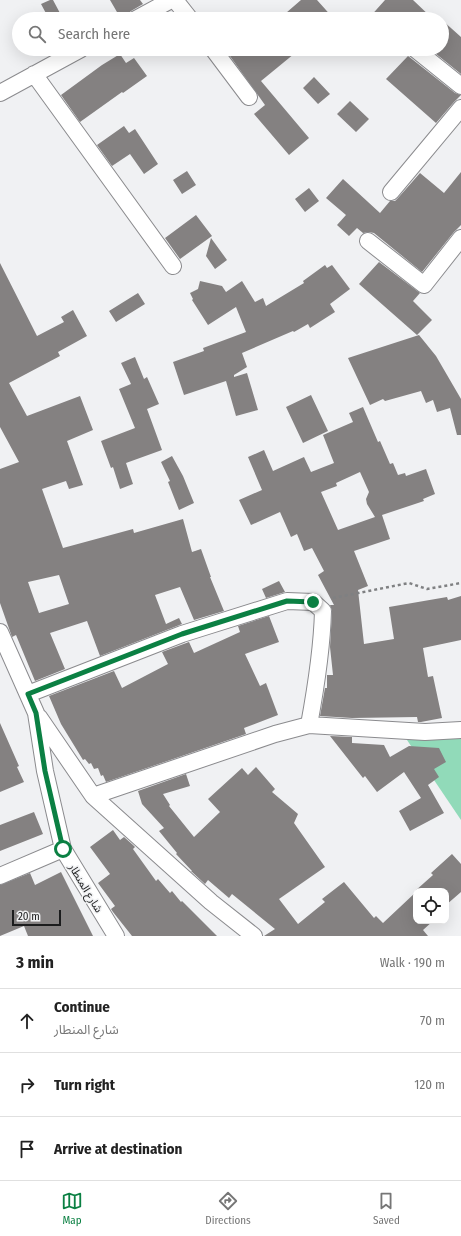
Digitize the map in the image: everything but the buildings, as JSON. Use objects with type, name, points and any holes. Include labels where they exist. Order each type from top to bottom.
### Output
[{"type":"street","points":[[149,12],[171,0]]},
{"type":"street","points":[[176,0],[185,12]]},
{"type":"street","points":[[0,93],[68,56]]},
{"type":"street","points":[[218,56],[249,97]]},
{"type":"street","points":[[425,56],[461,86]]},
{"type":"street","points":[[34,74],[173,266]]},
{"type":"street","points":[[390,192],[461,108]]},
{"type":"street","points":[[368,240],[424,285],[461,238]]},
{"type":"street","points":[[28,694],[182,634],[287,601],[313,602],[323,611],[322,635],[309,725]]},
{"type":"street","name":"شارع المنطار","points":[[0,632],[36,713],[45,771],[63,849],[116,936]]},
{"type":"street","points":[[36,713],[93,796],[212,902],[254,936]]},
{"type":"street","points":[[93,796],[275,734],[309,725],[425,732],[461,730]]},
{"type":"street","points":[[0,876],[63,849]]},
{"type":"path","points":[[313,602],[409,584],[427,589],[461,583]]},
{"type":"green space","points":[[461,738],[461,820],[407,740]]},
{"type":"route","points":[[63,849],[45,771],[36,713],[28,694],[182,634],[287,601],[313,602]]}]
